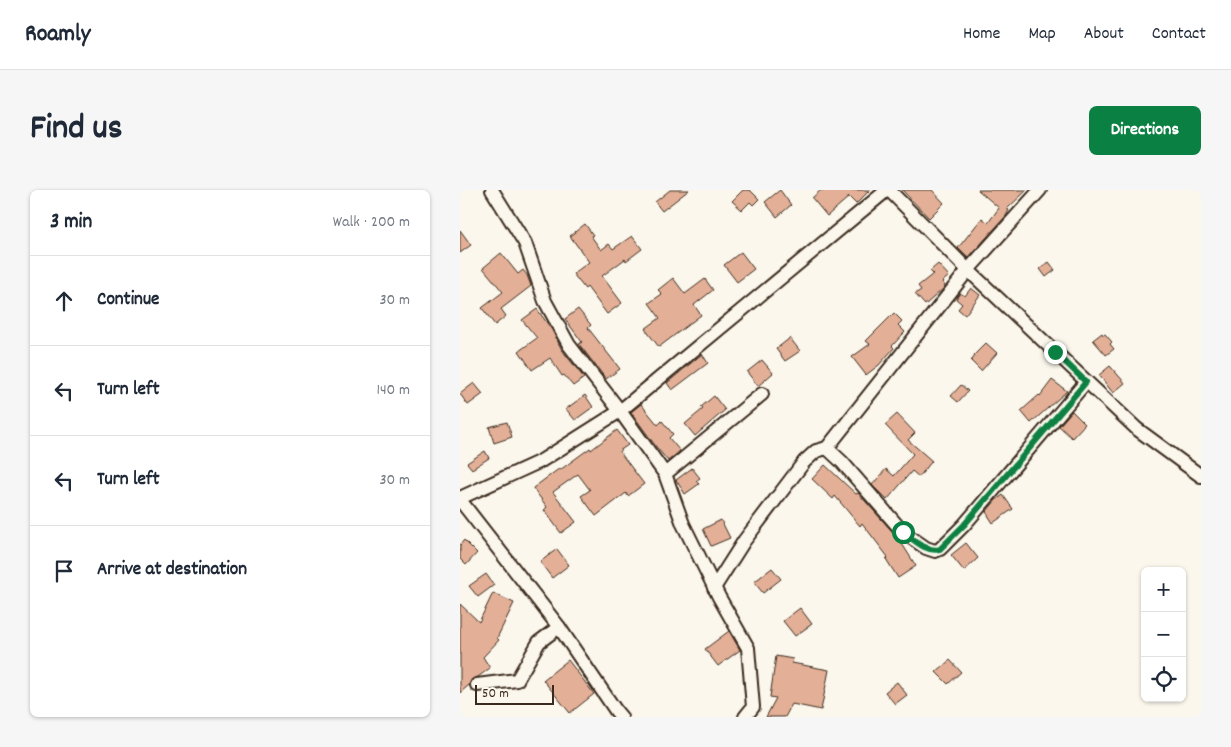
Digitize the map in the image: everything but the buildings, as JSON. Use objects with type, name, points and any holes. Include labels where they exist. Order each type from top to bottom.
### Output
[{"type":"street","points":[[492,190],[525,243],[545,301],[569,346],[666,474],[683,524],[714,588],[748,648],[753,707],[745,717]]},
{"type":"street","points":[[621,717],[559,627],[460,499],[541,461],[620,411],[888,190],[968,270],[1137,429],[1201,476]]},
{"type":"street","points":[[714,588],[744,541],[804,462],[816,451],[826,448],[968,270],[1040,190]]},
{"type":"street","points":[[826,448],[842,462],[903,532],[926,548],[935,551],[940,549],[964,525],[1086,382]]},
{"type":"street","points":[[666,474],[762,394]]},
{"type":"street","points":[[477,685],[517,680],[539,642],[559,627]]},
{"type":"route","points":[[903,532],[926,548],[935,551],[940,549],[964,525],[1086,382],[1055,352]]}]
